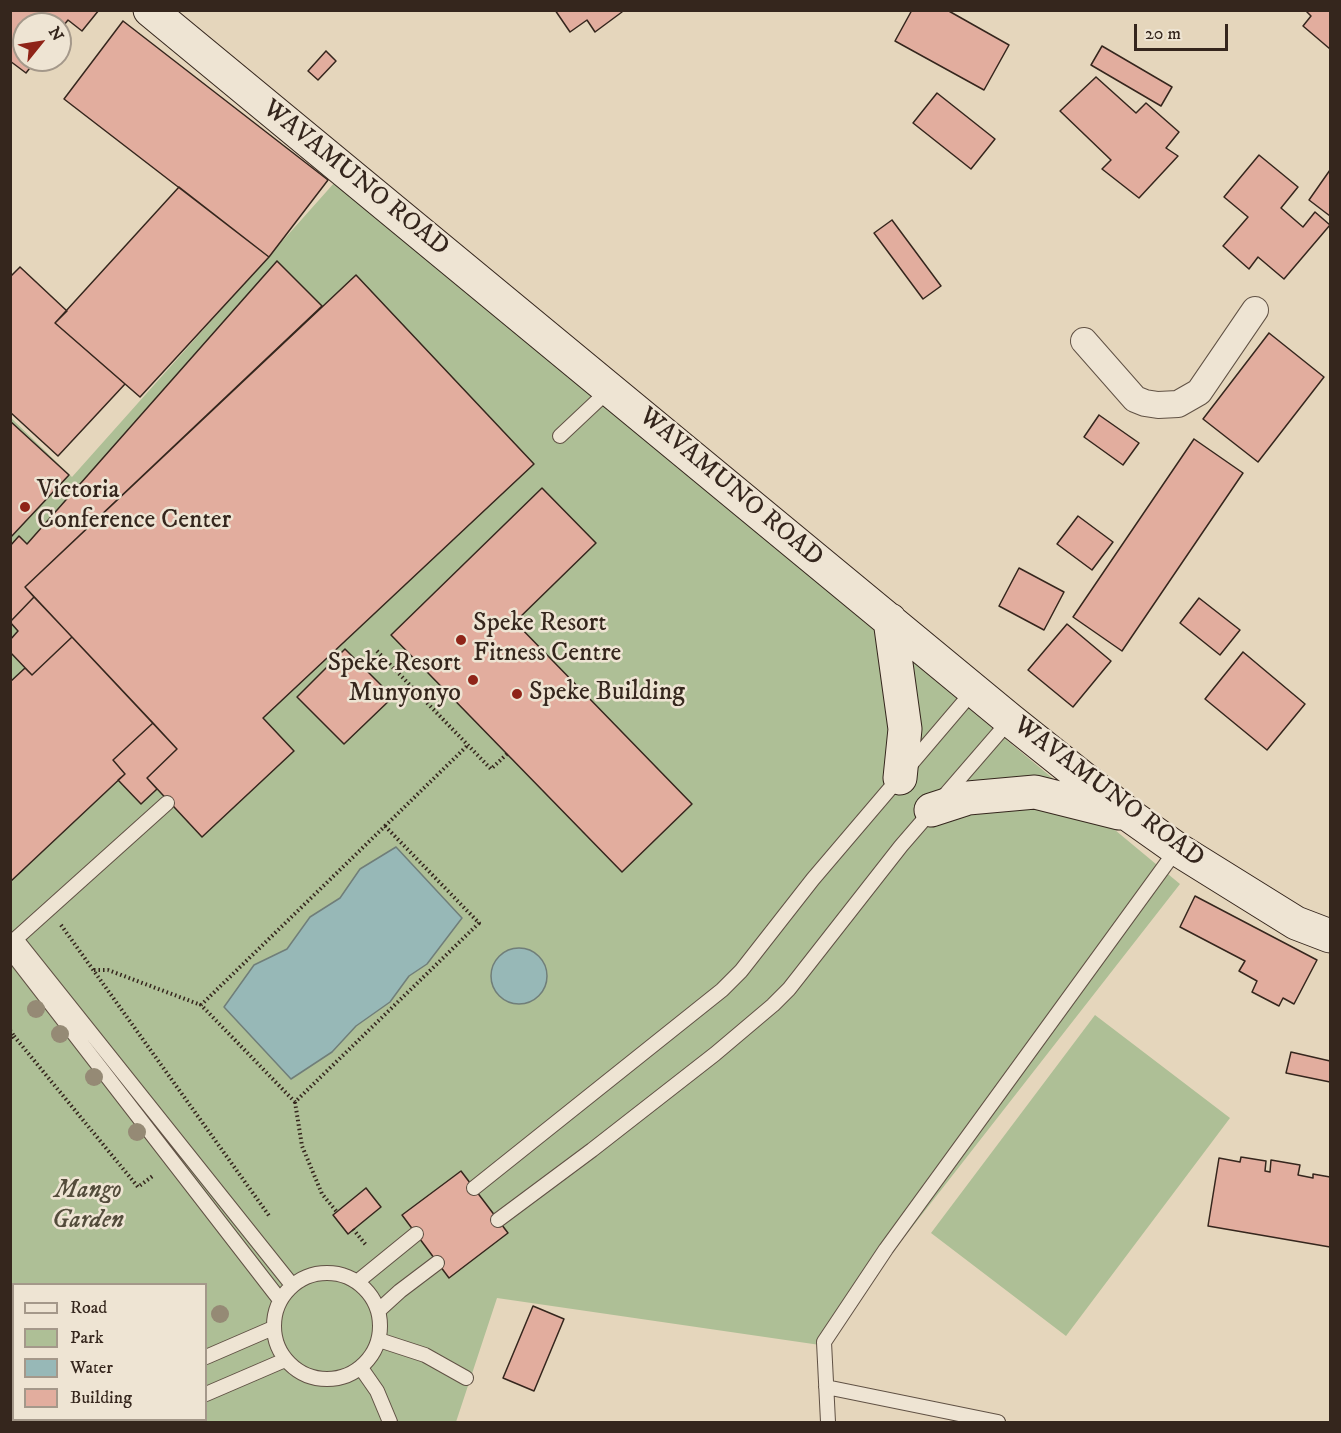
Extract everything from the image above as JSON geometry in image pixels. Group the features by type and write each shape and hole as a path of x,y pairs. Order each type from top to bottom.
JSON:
{"main road":[{"name":"WAVAMUNO ROAD","path":"150,10 1010,720 1130,816 1177,849 1296,923 1330,936"},
{"path":"890,620 904,729 900,778"},
{"path":"931,810 968,798 1035,792 1130,816"}],"street":[{"path":"1084,341 1135,399 1158,405 1178,404 1198,392 1255,310"}],"lane":[{"path":"560,436 610,389"},
{"path":"474,1188 722,990 741,971 813,879 975,689"},
{"path":"498,1220 609,1136 773,1005 789,989 931,810 1010,720"},
{"path":"12,945 48,908 167,803"},
{"path":"828,1422 824,1342 886,1249 1177,849"},
{"path":"12,945 172,1162 280,1300"},
{"path":"12,945 292,1285"},
{"path":"357,1282 416,1234"},
{"path":"378,1311 437,1263"},
{"path":"335,1273 357,1282 369,1294 378,1311 379,1340 372,1355 361,1368 342,1378 311,1378 293,1368 285,1360 275,1342 273,1328 275,1311 280,1300 292,1285 311,1275 335,1273"},
{"path":"207,1357 273,1328"},
{"path":"379,1340 425,1355 466,1378"},
{"path":"207,1394 285,1360"},
{"path":"361,1368 377,1391 390,1422"},
{"path":"826,1386 998,1422"}],"path":[{"path":"377,651 491,769 507,754"},
{"path":"201,1005 468,746"},
{"path":"295,1102 479,923 386,826"},
{"path":"48,908 276,1226"},
{"path":"94,970 108,970 201,1005 295,1102 302,1146 322,1194 337,1212"},
{"path":"10,1030 12,1037 138,1187 172,1162"}],"green space":[{"name":"Speke Resort Munyonyo","path":"335,182 1180,884 820,1345 497,1298 456,1422 11,1422 10,417 72,477"},
{"path":"1095,1015 1230,1118 1066,1336 931,1233"}],"water":[{"path":"396,847 462,918 427,964 409,976 390,1002 356,1026 332,1052 291,1079 224,1007 254,965 287,949 310,917 340,898 360,869"},
{"path":"514,948 524,948 539,956 545,965 547,976 545,987 539,996 524,1004 514,1004 503,999 496,992 491,981 491,971 496,960 503,953"}],"building":[{"path":"10,10 99,10 82,31 72,23 72,12 12,12 12,62 10,61"},
{"path":"555,10 621,10 622,12 595,32 587,20 570,32"},
{"path":"912,10 947,10 1009,45 984,90 895,41"},
{"path":"1305,10 1330,10 1330,49 1303,26 1311,16"},
{"path":"123,21 328,180 269,257 64,99"},
{"path":"1102,46 1172,87 1161,106 1091,65"},
{"path":"326,51 336,61 318,80 308,71"},
{"path":"1096,77 1136,113 1146,103 1179,132 1166,148 1178,156 1139,198 1102,169 1111,160 1060,111"},
{"path":"937,93 995,139 971,169 913,123"},
{"path":"1259,155 1298,187 1281,208 1303,227 1315,212 1330,225 1284,279 1258,257 1249,269 1223,246 1248,217 1224,197"},
{"path":"1330,170 1330,216 1309,200"},
{"path":"179,187 269,257 140,397 55,323"},
{"path":"892,220 941,286 923,299 874,233"},
{"path":"277,261 322,306 25,587 34,597 10,622 10,546 19,536 27,544"},
{"path":"20,267 67,311 55,323 125,384 58,456 10,412 10,277"},
{"path":"356,275 534,464 263,718 294,751 202,837 147,778 177,749 25,587"},
{"path":"1269,333 1324,377 1258,462 1203,419"},
{"path":"1099,415 1139,443 1123,465 1084,437"},
{"name":"Victoria Conference Center","path":"10,421 69,475 10,538"},
{"path":"1194,439 1243,473 1122,651 1073,617"},
{"name":"Speke Building","path":"542,488 596,543 515,622 692,804 622,872 391,635"},
{"path":"1078,516 1113,542 1092,570 1057,544"},
{"path":"1019,568 1064,592 1044,630 999,606"},
{"path":"34,597 72,637 32,675 10,652 10,640 18,631 10,622"},
{"path":"1199,598 1240,630 1220,655 1180,623"},
{"path":"1067,624 1111,661 1073,707 1028,670"},
{"path":"72,637 153,723 113,760 125,774 10,882 10,682 25,668 32,675"},
{"path":"345,649 393,697 344,744 297,697"},
{"path":"1243,652 1305,704 1267,750 1205,699"},
{"path":"153,723 177,749 147,778 157,789 141,804 118,780 125,774 113,760"},
{"path":"1195,896 1317,960 1294,1004 1283,998 1279,1006 1252,992 1257,981 1239,971 1245,961 1180,927"},
{"path":"1291,1052 1330,1061 1330,1082 1286,1073"},
{"path":"1241,1157 1266,1161 1265,1171 1270,1172 1271,1160 1300,1165 1298,1175 1313,1178 1313,1174 1330,1177 1330,1247 1208,1226 1219,1158 1240,1162"},
{"path":"461,1171 508,1233 449,1278 402,1215"},
{"path":"366,1188 381,1207 348,1234 333,1215"},
{"path":"533,1306 564,1319 534,1391 503,1378"}],"place":[{"name":"Victoria Conference Center","path":"25,507"},
{"name":"Speke Resort Fitness Centre","path":"461,640"},
{"name":"Speke Resort Munyonyo","path":"473,680"},
{"name":"Speke Building","path":"517,694"}],"park label":[{"name":"Mango Garden","path":"88,1207"}]}
